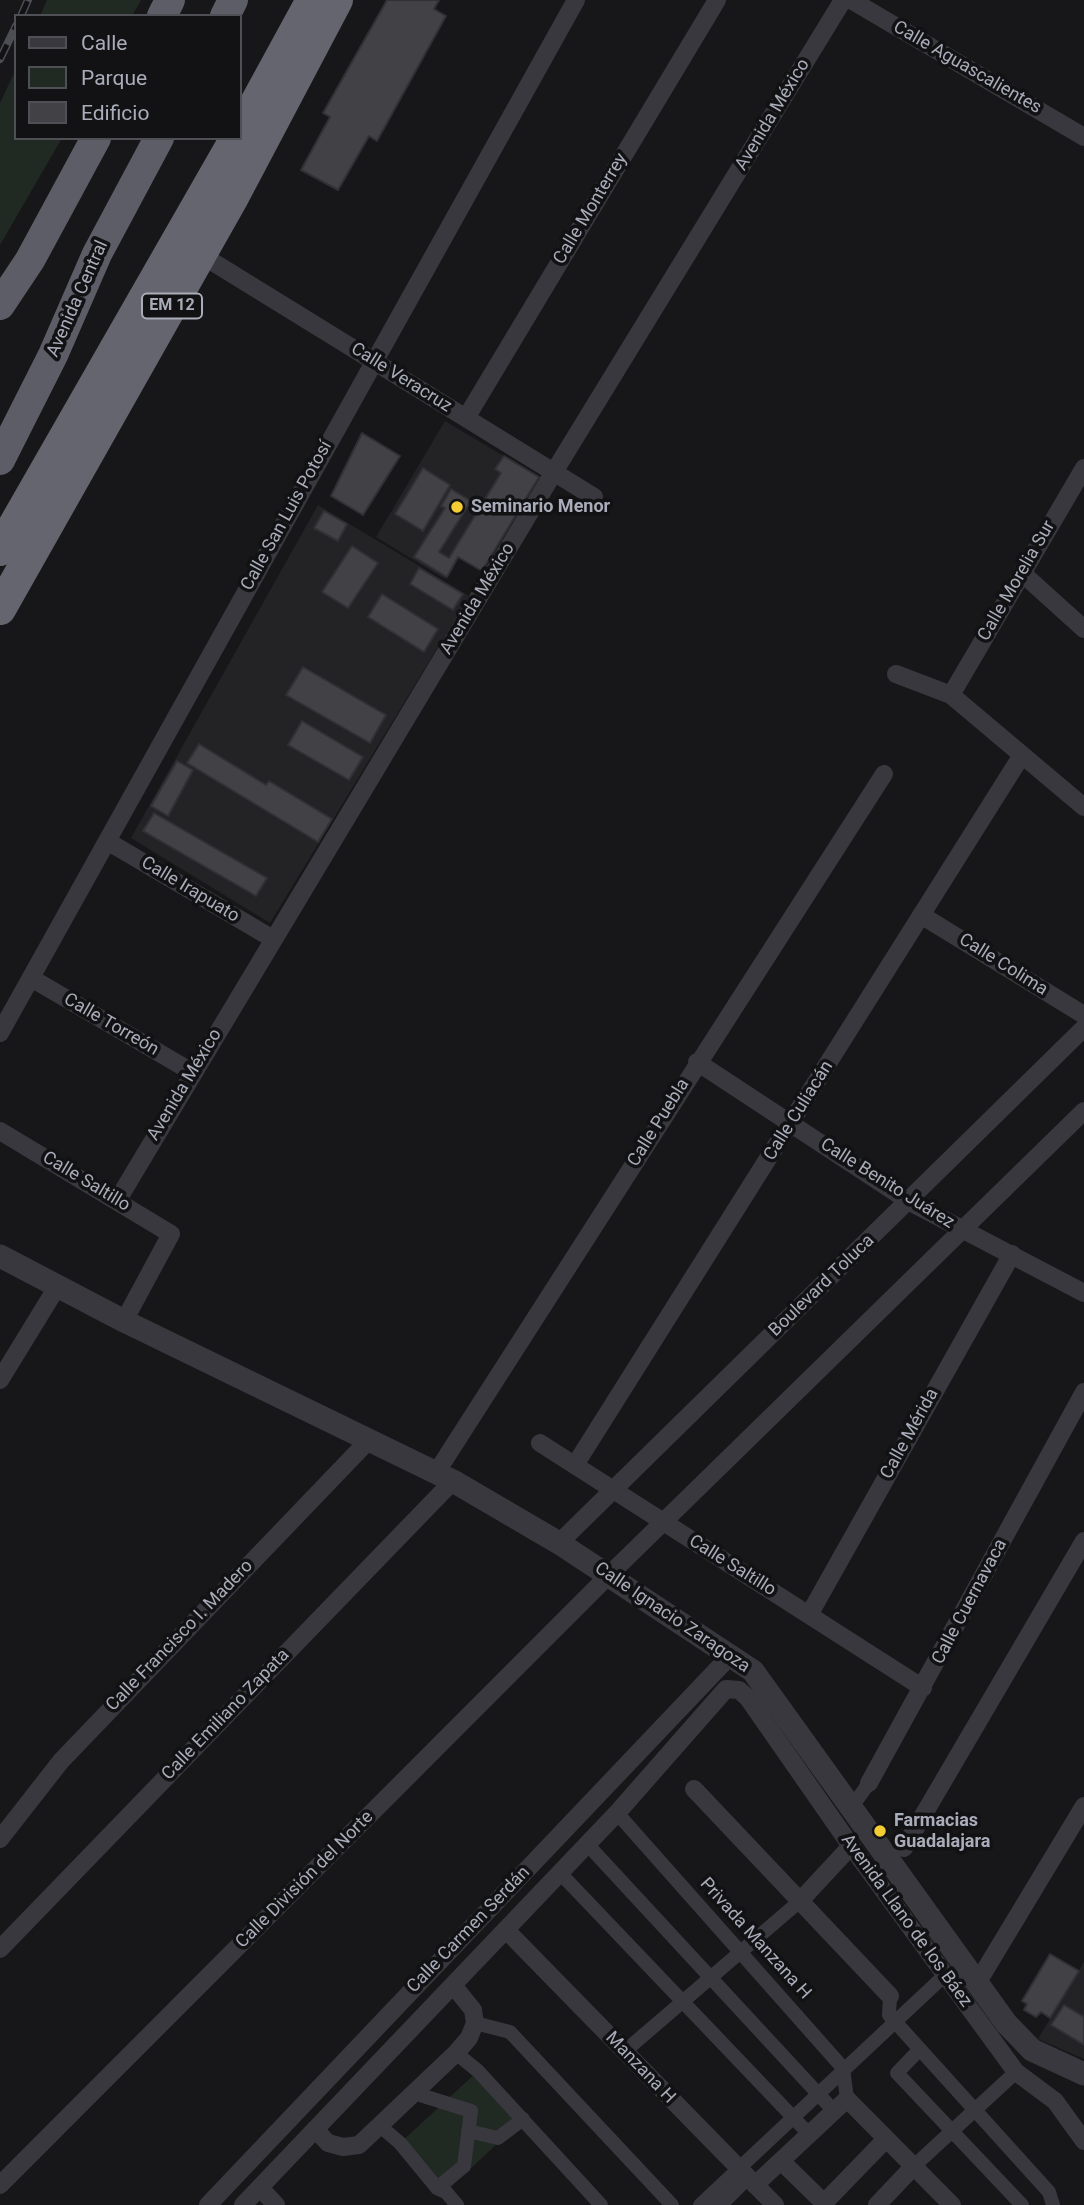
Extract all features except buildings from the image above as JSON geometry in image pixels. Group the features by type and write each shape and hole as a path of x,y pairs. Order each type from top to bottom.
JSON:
{"highway":[{"path":"242,128 312,0"},
{"name":"EM 12","path":"0,609 233,197 337,0"},
{"path":"0,305 30,260 95,140"},
{"name":"Avenida Central","path":"0,460 54,355 97,254 158,140"},
{"name":"EM 12","path":"0,550 235,140"}],"street":[{"name":"Calle San Luis Potosí","path":"0,1033 576,0"},
{"name":"Calle Monterrey","path":"466,418 717,0"},
{"name":"Avenida México","path":"117,1201 554,472 843,0"},
{"name":"Calle Aguascalientes","path":"851,0 1084,137"},
{"name":"Calle Veracruz","path":"208,259 594,497"},
{"name":"Calle Morelia Sur","path":"951,695 1084,468"},
{"path":"1022,573 1084,629"},
{"path":"896,674 951,695 1084,807"},
{"name":"Calle Culiacán","path":"575,1465 1022,755"},
{"name":"Calle Puebla","path":"444,1477 697,1062 884,774"},
{"name":"Calle Irapuato","path":"107,841 273,939"},
{"name":"Calle Colima","path":"921,915 1084,1015"},
{"name":"Calle Torreón","path":"31,978 192,1072"},
{"name":"Boulevard Toluca","path":"559,1543 910,1202 1084,1028"},
{"name":"Calle Benito Juárez","path":"697,1062 910,1202 1084,1293"},
{"path":"609,1575 1084,1111"},
{"name":"Calle Saltillo","path":"0,1131 171,1234 124,1321"},
{"name":"Calle Mérida","path":"809,1615 1012,1254"},
{"name":"Calle Ignacio Zaragoza","path":"0,1256 124,1321 444,1477 559,1543 753,1671 850,1808 898,1857 976,1985 1006,2023 1032,2050 1084,2074"},
{"path":"0,1380 57,1287"},
{"name":"Calle Cuernavaca","path":"850,1808 869,1783 923,1688 1084,1392"},
{"name":"Calle Francisco I. Madero","path":"0,1839 61,1761 369,1440"},
{"name":"Calle Saltillo","path":"540,1443 923,1688"},
{"name":"Calle Emiliano Zapata","path":"0,1949 444,1477"},
{"path":"898,1857 1084,1541"},
{"name":"Calle División del Norte","path":"0,2185 609,1575"},
{"name":"Calle Carmen Serdán","path":"208,2205 730,1656"},
{"name":"Calle Carmen Serdán","path":"243,2205 617,1812 726,1689 739,1690"},
{"name":"Avenida Llano de los Báez","path":"739,1690 748,1698 851,1846 1016,2072 1055,2101 1084,2141"},
{"path":"694,1789 890,1996 889,2015 1049,2192 1053,2205"},
{"path":"976,1985 1084,1807"},
{"name":"Privada Manzana H","path":"617,1812 843,2068"},
{"path":"587,1844 817,2093 840,2105 886,2139 952,2205"},
{"path":"625,2051 800,1901 851,1846"},
{"path":"560,1872 809,2134"},
{"name":"Manzana H","path":"506,1930 775,2205"},
{"path":"718,2205 747,2176 792,2116 945,1975"},
{"path":"315,2129 328,2143 343,2147 359,2145 456,2053 469,2038 475,2023 473,2010 453,1985"},
{"path":"475,2023 510,2032 672,2205"},
{"path":"920,2049 897,2073 1022,2205"},
{"path":"456,2053 523,2119 601,2205"},
{"path":"700,2205 747,2176 781,2161 840,2105 843,2068"},
{"path":"884,2202 913,2166 1016,2072"},
{"path":"414,2093 471,2111 464,2166 437,2188"},
{"path":"468,2131 498,2138 523,2119"},
{"path":"380,2126 400,2143 437,2188 446,2192 457,2205"},
{"path":"781,2161 824,2203 886,2139"},
{"path":"260,2188 276,2205"}],"shaded area":[{"name":"Seminario Menor","path":"445,421 539,477 482,571 459,557 445,579 376,537"},
{"path":"318,505 469,596 270,923 131,838"},
{"path":"1084,1962 1084,2059 1038,2039"}],"green space":[{"path":"47,0 141,0 133,14 41,14"},
{"path":"14,73 14,140 61,140 0,245 0,103"},
{"path":"478,2071 523,2119 446,2192 400,2143"}],"railway":[{"path":"22,14 28,0"},
{"path":"0,59 14,30"}],"place":[{"name":"Seminario Menor","path":"457,507"},
{"name":"Farmacias Guadalajara","path":"880,1831"}]}
